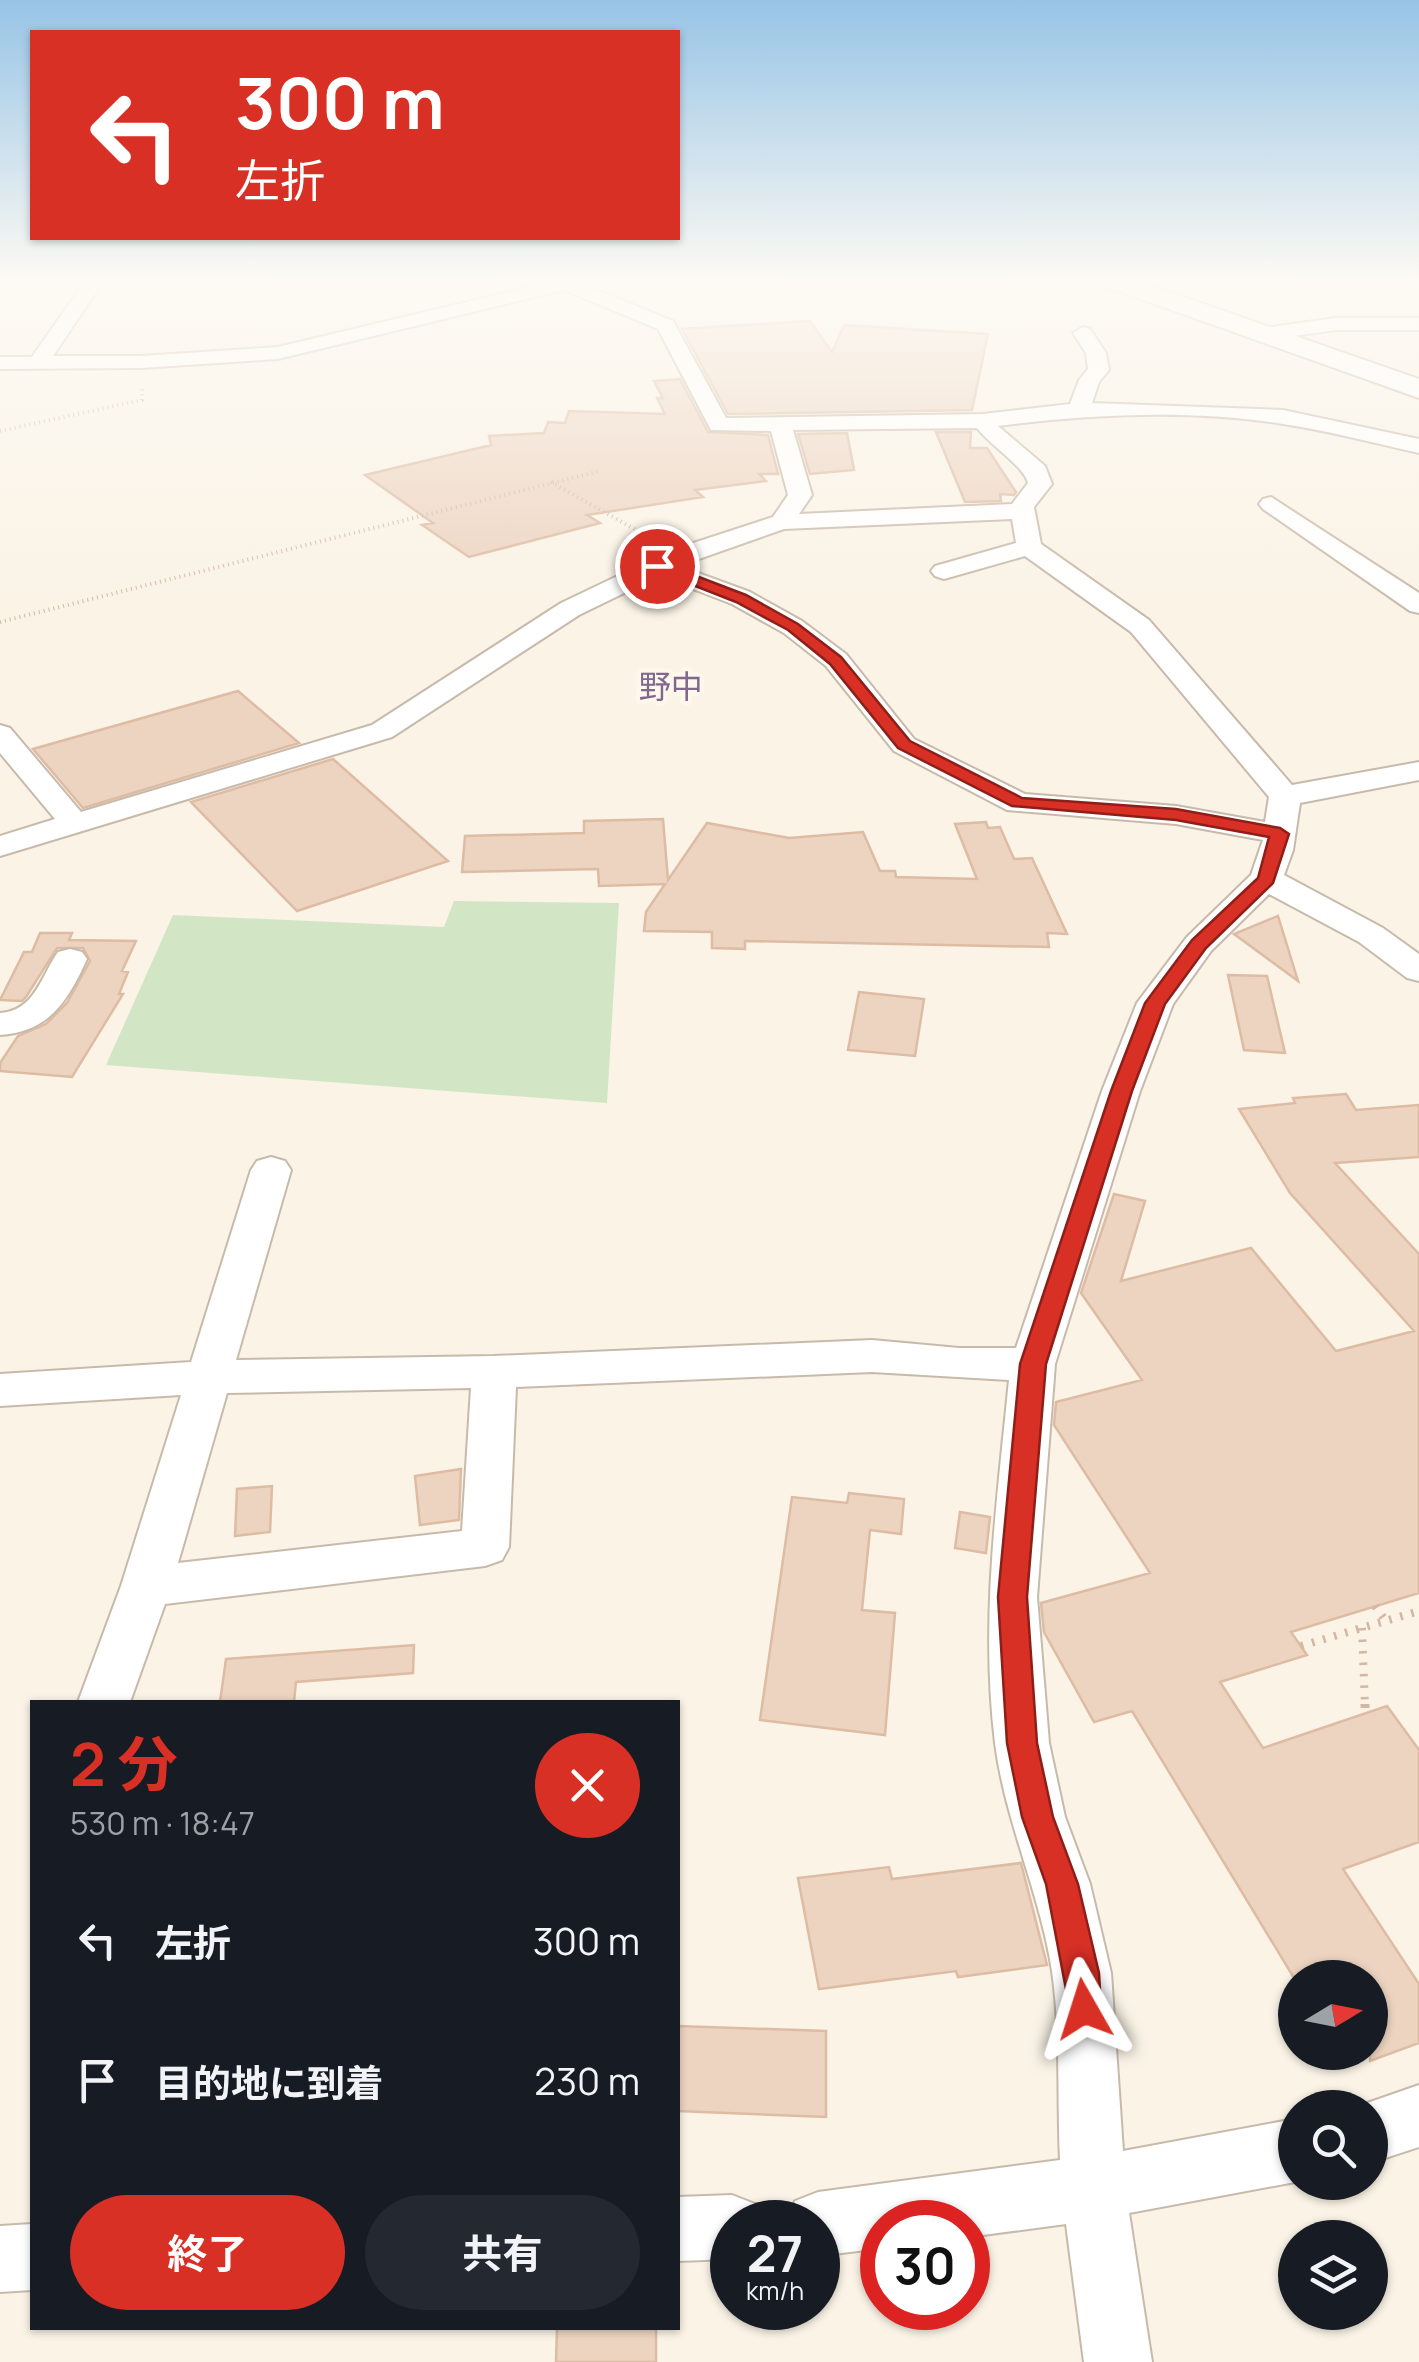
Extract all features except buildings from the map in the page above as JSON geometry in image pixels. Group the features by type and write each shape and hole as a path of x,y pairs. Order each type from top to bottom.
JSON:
{"street":[{"path":"700,389 719,424 984,421 1079,409 1283,416 1419,446"},
{"path":"1079,409 1086,389"},
{"path":"984,421 998,441 1037,471 1040,484 1022,511 1029,547 1140,626 1282,815"},
{"path":"781,426 800,495 782,522"},
{"path":"1271,504 1419,605"},
{"path":"0,846 382,731 570,609 669,560 782,522 1022,511"},
{"path":"944,572 1029,547"},
{"path":"669,560 793,627 836,660 904,745 1018,803 1176,815 1282,815 1419,771"},
{"path":"0,734 75,824"},
{"path":"1118,2362 1092,2188 1082,1973 1062,1884 1038,1817 1022,1743 1012,1597 1033,1364 1122,1091 1155,1003 1199,944 1266,880 1282,815"},
{"path":"1266,880 1370,935 1419,971"},
{"path":"0,1024 38,1013 50,1002 70,959"},
{"path":"105,1700 146,1586 270,1170"},
{"path":"0,1390 207,1377 494,1372 872,1356 959,1364 1033,1364"},
{"path":"146,1586 485,1547 494,1372"},
{"path":"1388,2126 1419,2116"},
{"path":"840,2221 1092,2188 1278,2154"},
{"path":"680,2229 710,2228"},
{"path":"0,2259 30,2257"}],"path":[{"path":"0,431 142,400 142,389"},
{"path":"0,622 600,470"},
{"path":"551,482 669,560"},
{"path":"1375,1606 1386,1621"},
{"path":"1301,1646 1419,1612"},
{"path":"1362,1628 1365,1714"}],"green space":[{"path":"454,901 619,903 607,1103 106,1065 173,915 444,927"}],"district":[{"name":"野中","path":"671,687"}],"route":[{"path":"657,566 741,598 793,627 836,660 904,745 1018,803 1176,815 1280,834 1266,880 1199,944 1155,1003 1122,1091 1033,1364 1012,1597 1022,1743 1038,1817 1062,1884 1082,1973 1084,2009"}]}
